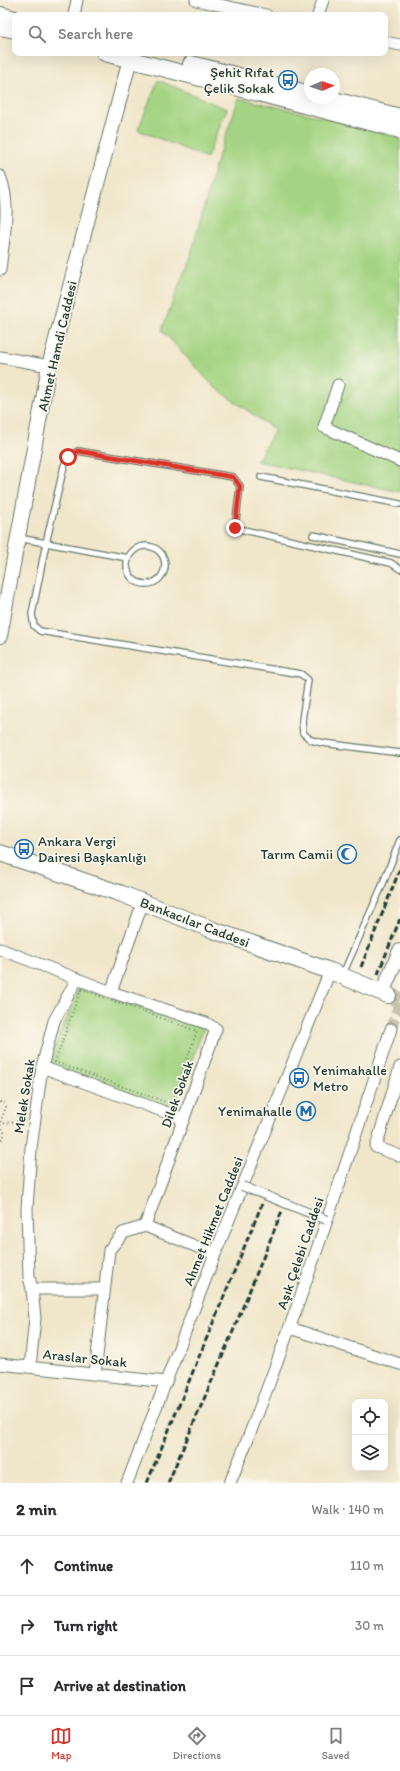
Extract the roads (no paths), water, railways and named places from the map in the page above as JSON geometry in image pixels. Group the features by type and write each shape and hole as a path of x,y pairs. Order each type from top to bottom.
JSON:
{"main road":[{"path":"0,15 12,18"},
{"path":"0,27 12,29"},
{"path":"131,56 400,130"},
{"path":"161,56 304,92"},
{"path":"340,102 400,117"},
{"name":"Bankacılar Caddesi","path":"0,853 143,902 213,930 336,973 385,994"}],"street":[{"path":"75,12 77,0"},
{"path":"196,0 252,12"},
{"path":"319,12 322,0"},
{"path":"388,43 400,46"},
{"name":"Ahmet Hamdi Caddesi","path":"0,636 49,366 131,56"},
{"path":"0,176 5,196 6,210 0,270"},
{"path":"0,357 49,366"},
{"path":"338,385 324,427 400,461"},
{"path":"111,992 143,902"},
{"name":"Dilek Sokak","path":"0,950 111,992 206,1023 216,1029 145,1226"},
{"path":"385,994 400,952"},
{"name":"Ahmet Hikmet Caddesi","path":"127,1483 242,1186 336,973"},
{"name":"Melek Sokak","path":"30,1367 34,1318 32,1289 29,1277 27,1209 31,1148 42,1067 54,1021 77,979"},
{"name":"Aşık Çelebi Caddesi","path":"230,1483 262,1406 290,1328 391,1029"},
{"path":"42,1067 184,1119"},
{"path":"400,1067 376,1147 400,1156"},
{"path":"242,1186 327,1220"},
{"path":"95,1374 108,1250 124,1233 145,1226 215,1254"},
{"path":"32,1289 104,1289"},
{"path":"290,1328 400,1364"},
{"name":"Araslar Sokak","path":"0,1364 166,1382"}],"lane":[{"path":"400,569 392,563 235,528 240,486 233,477 78,451 68,457 64,466 46,543 32,614 34,626 40,631 301,674 308,680 302,720 303,733 311,740 323,743 400,753"},
{"path":"262,477 400,504"},
{"path":"313,535 400,554"},
{"path":"17,538 128,558"},
{"path":"145,546 156,548 164,557 164,574 151,584 141,583 129,573 128,558 134,550 139,547 145,546"},
{"path":"336,973 382,886 400,840"}],"tunnel":[{"path":"388,995 400,1000"},
{"path":"391,1029 400,1001"}],"railway":[{"path":"361,967 400,869"},
{"path":"378,974 400,919"},
{"path":"147,1483 262,1204"},
{"path":"168,1483 234,1329 282,1211"}],"place":[{"name":"Şehit Rıfat Çelik Sokak","path":"288,80"},
{"name":"Ankara Vergi Dairesi Başkanlığı","path":"24,849"},
{"name":"Tarım Camii","path":"347,854"},
{"name":"Yenimahalle Metro","path":"299,1078"},
{"name":"Yenimahalle","path":"306,1111"}]}
